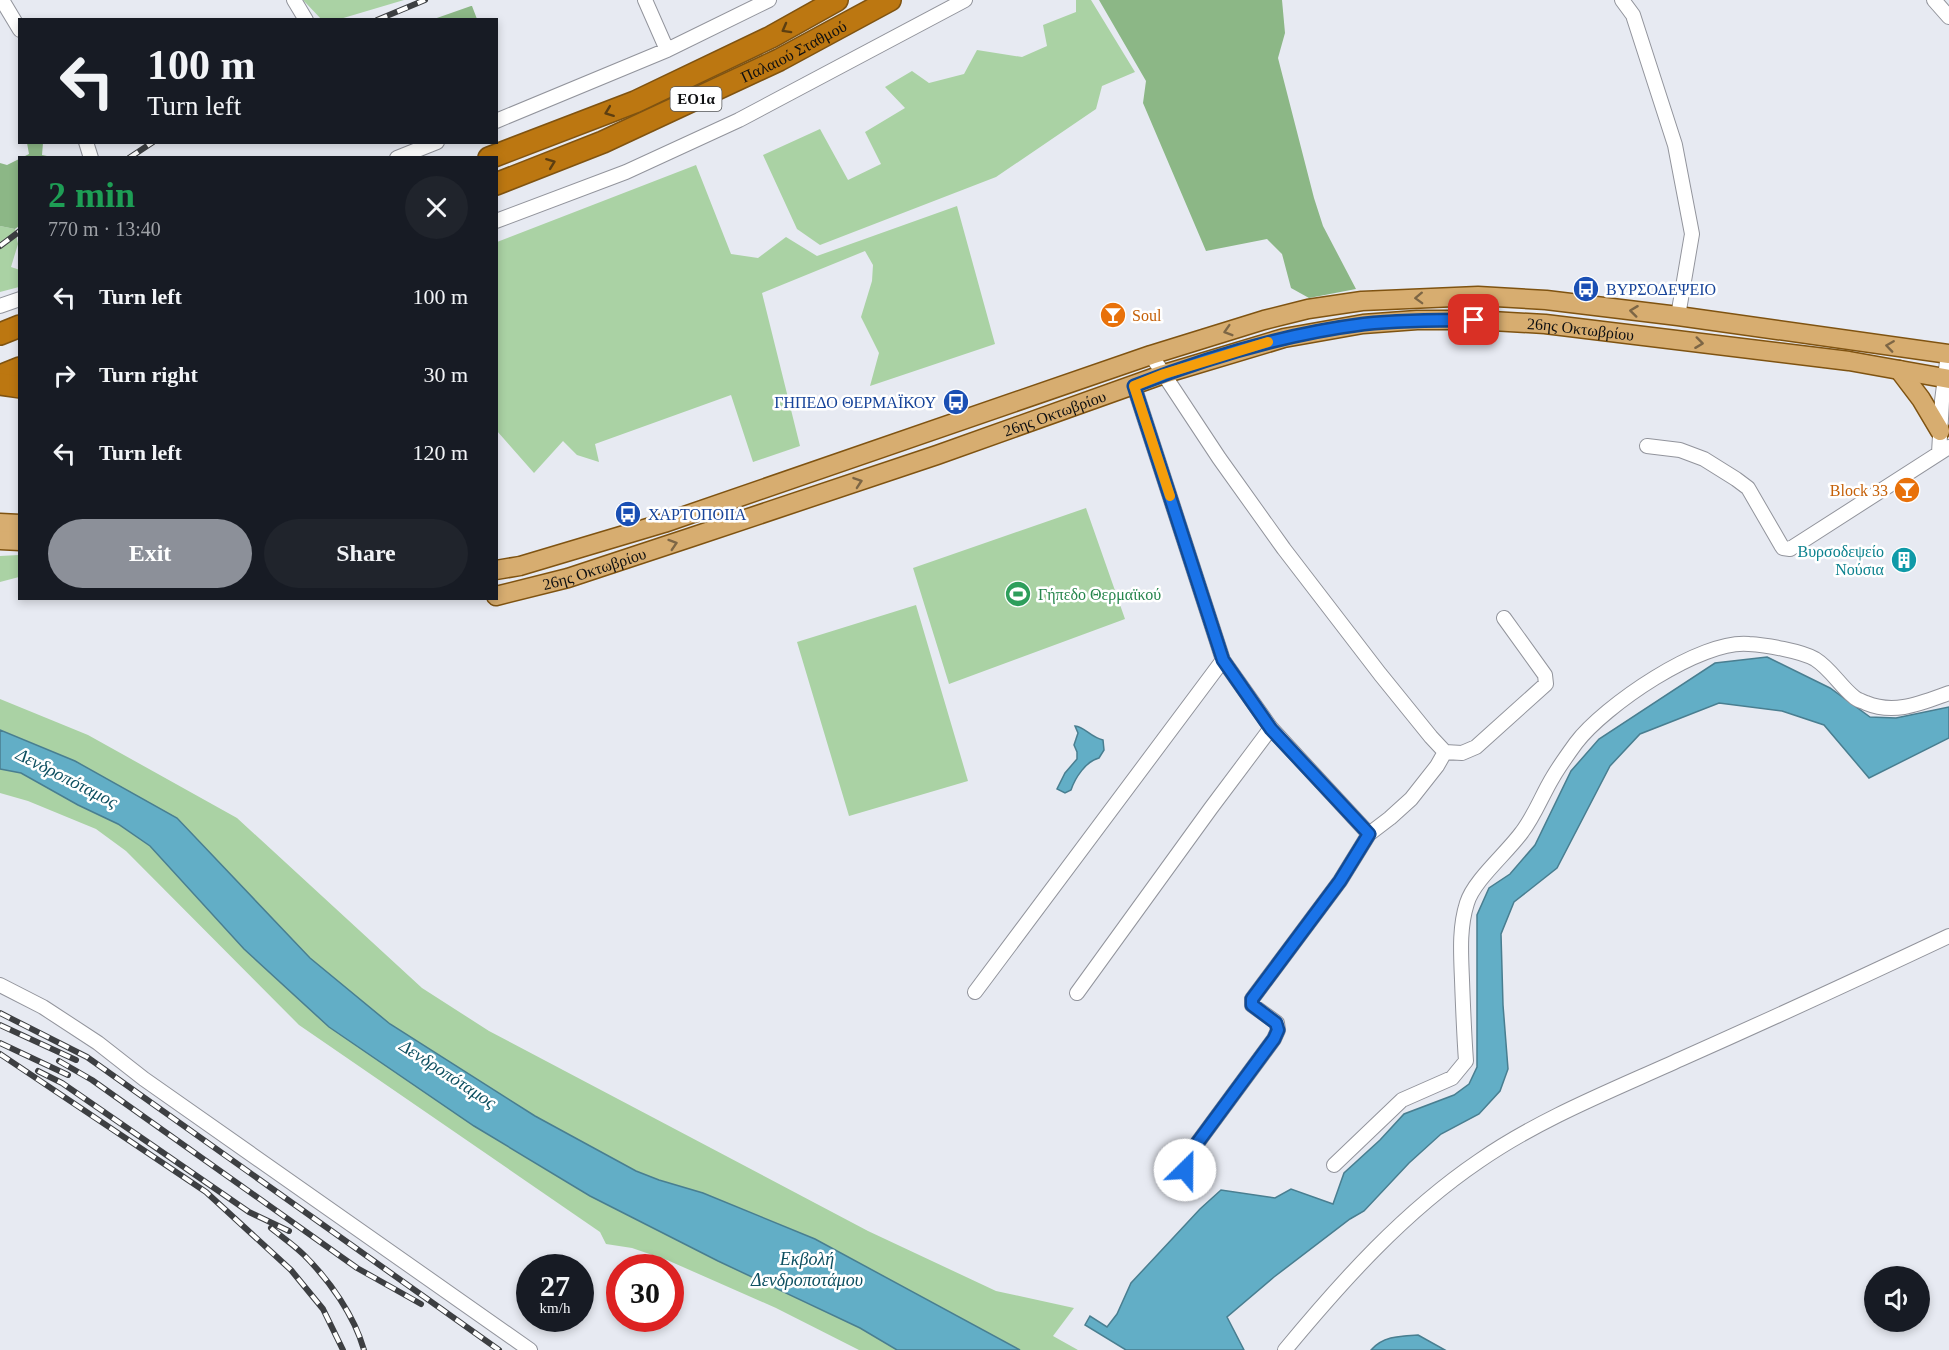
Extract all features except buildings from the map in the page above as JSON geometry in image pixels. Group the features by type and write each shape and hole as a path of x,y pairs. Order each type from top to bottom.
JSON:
{"highway":[{"name":"Παλαιού Σταθμού","path":"494,156 634,102 771,37 837,0"},
{"name":"Παλαιού Σταθμού","path":"498,183 603,142 779,60 890,0"},
{"path":"0,334 18,327"},
{"path":"0,376 18,369"},
{"path":"0,384 18,387"}],"main road":[{"name":"26ης Οκτωβρίου","path":"498,570 520,566 664,523 1151,355 1264,320 1308,309 1399,298 1478,296 1546,300 1948,354"},
{"name":"26ης Οκτωβρίου","path":"498,596 568,578 681,541 937,455 1164,374 1255,346 1363,324 1417,320 1474,320 1545,324 1849,361 1947,378"},
{"path":"1899,370 1921,399 1943,444"},
{"path":"0,523 18,524"},
{"path":"0,540 18,541"}],"street":[{"path":"2,0 18,27"},
{"path":"294,0 305,18"},
{"path":"645,0 667,50"},
{"path":"498,119 667,50 769,0"},
{"path":"498,220 626,172 739,120 965,0"},
{"path":"1622,0 1633,15 1675,145 1692,234 1678,316"},
{"path":"1934,0 1949,17"},
{"path":"402,156 432,144"},
{"path":"0,306 18,300"},
{"path":"1647,446 1680,450 1720,467 1736,478 1748,488 1781,545 1790,549 1943,444 1948,354"},
{"path":"1151,355 1219,458 1284,549 1445,752 1462,753 1476,747 1546,684 1545,675 1504,618"},
{"path":"1134,386 1223,660 1271,729 1369,834"},
{"path":"1334,1165 1402,1100 1452,1078 1466,1061 1461,944 1462,920 1468,900 1475,888 1524,830 1554,776 1577,742 1601,717 1634,692 1682,663 1728,644 1747,643 1780,648 1815,659 1838,679 1854,698 1890,710 1949,693"},
{"path":"975,992 1223,660"},
{"path":"1077,993 1271,729"},
{"path":"1183,1184 1187,1157 1278,1030 1276,1023 1252,1005 1252,999 1340,881 1369,834 1411,799 1425,783 1445,752"},
{"path":"1289,1345 1325,1302 1400,1224 1480,1160 1588,1101 1949,936"},
{"path":"0,985 43,1007 98,1043 144,1079 530,1350"}],"green space":[{"path":"303,0 404,0 343,18 320,18"},
{"path":"1076,0 1091,0 1135,72 1102,86 1096,109 996,177 820,245 797,229 763,155 820,129 848,180 881,164 865,132 905,108 885,87 912,71 929,83 964,74 977,50 1022,57 1047,46 1043,25 1076,12"},
{"path":"1099,0 1282,0 1285,33 1278,58 1323,226 1356,289 1309,298 1291,288 1282,254 1267,239 1206,251 1143,103 1146,81"},
{"path":"471,6 477,18 437,18"},
{"path":"27,144 43,144 42,155 47,156 25,156 29,154"},
{"path":"18,160 18,227 15,229 0,226 0,163 7,165"},
{"path":"696,165 731,254 758,258 786,237 817,256 957,206 995,344 870,386 879,353 861,317 872,281 873,265 865,251 762,293 800,446 753,462 731,395 595,444 599,462 577,455 563,441 534,473 498,432 498,242"},
{"path":"0,226 15,229 18,244 11,267 18,269 18,287 0,292"},
{"name":"Γήπεδο Θερμαϊκού","path":"1086,508 1125,619 949,684 913,568"},
{"path":"18,555 18,577 0,582 0,556"},
{"path":"916,605 968,781 849,816 797,642"},
{"path":"0,699 88,735 237,818 422,988 489,1031 868,1231 996,1291 1074,1308 1053,1336 1078,1350 859,1350 776,1308 684,1267 684,1254 650,1254 632,1248 606,1244 600,1232 299,1025 126,851 96,829 28,801 0,793"}],"water":[{"path":"1767,657 1830,688 1870,717 1896,718 1949,707 1949,738 1869,778 1824,725 1782,711 1719,703 1640,734 1610,766 1557,868 1514,902 1501,934 1508,1069 1500,1091 1479,1114 1441,1134 1409,1163 1364,1211 1350,1219 1274,1277 1227,1317 1244,1350 1126,1350 1085,1325 1090,1316 1107,1327 1117,1314 1131,1283 1200,1209 1221,1190 1275,1198 1291,1189 1333,1204 1344,1173 1404,1114 1454,1095 1469,1084 1477,1067 1477,915 1489,888 1510,874 1535,845 1571,771 1599,739 1715,663"},
{"path":"1075,726 1103,740 1104,750 1099,758 1085,766 1071,790 1065,793 1057,789 1065,773 1077,759 1074,745 1078,733"},
{"name":"Εκβολή Δενδροποτάμου","path":"0,730 75,761 177,818 310,958 390,1024 535,1116 636,1171 703,1193 815,1239 1020,1350 897,1350 860,1328 718,1261 590,1196 474,1126 329,1027 244,949 150,846 118,824 21,773 0,769"},
{"path":"1418,1335 1445,1350 1371,1350 1386,1339"}],"railway":[{"path":"382,18 425,0"},
{"path":"132,156 150,144"},
{"path":"0,246 18,232"},
{"path":"0,1013 87,1057 499,1350"},
{"path":"0,1025 76,1060"},
{"path":"0,1043 68,1075"},
{"path":"0,1054 206,1192 291,1270 323,1309 343,1350"},
{"path":"59,1061 92,1080 357,1268 421,1304"},
{"path":"38,1071 62,1083 249,1212 289,1231"},
{"path":"271,1228 304,1255 332,1287 354,1324 364,1350"}],"slow traffic":[{"path":"1170,496 1134,386 1164,374 1268,342"}],"place":[{"name":"ΒΥΡΣΟΔΕΨΕΙΟ","path":"1586,289"},
{"name":"Soul","path":"1113,315"},
{"name":"ΓΗΠΕΔΟ ΘΕΡΜΑΪΚΟΥ","path":"956,402"},
{"name":"Block 33","path":"1907,490"},
{"name":"ΧΑΡΤΟΠΟΙΙΑ","path":"628,514"},
{"name":"Βυρσοδεψείο Νούσια","path":"1904,560"},
{"name":"Γήπεδο Θερμαϊκού","path":"1018,594"}],"route":[{"path":"1185,1170 1187,1157 1274,1039 1278,1030 1276,1023 1252,1005 1252,999 1340,881 1369,834 1271,729 1223,660 1134,386 1164,374 1284,338 1394,321 1474,320"}],"water label":[{"name":"Δενδροπόταμος","path":"67,778"},
{"name":"Δενδροπόταμος","path":"448,1074"}]}
